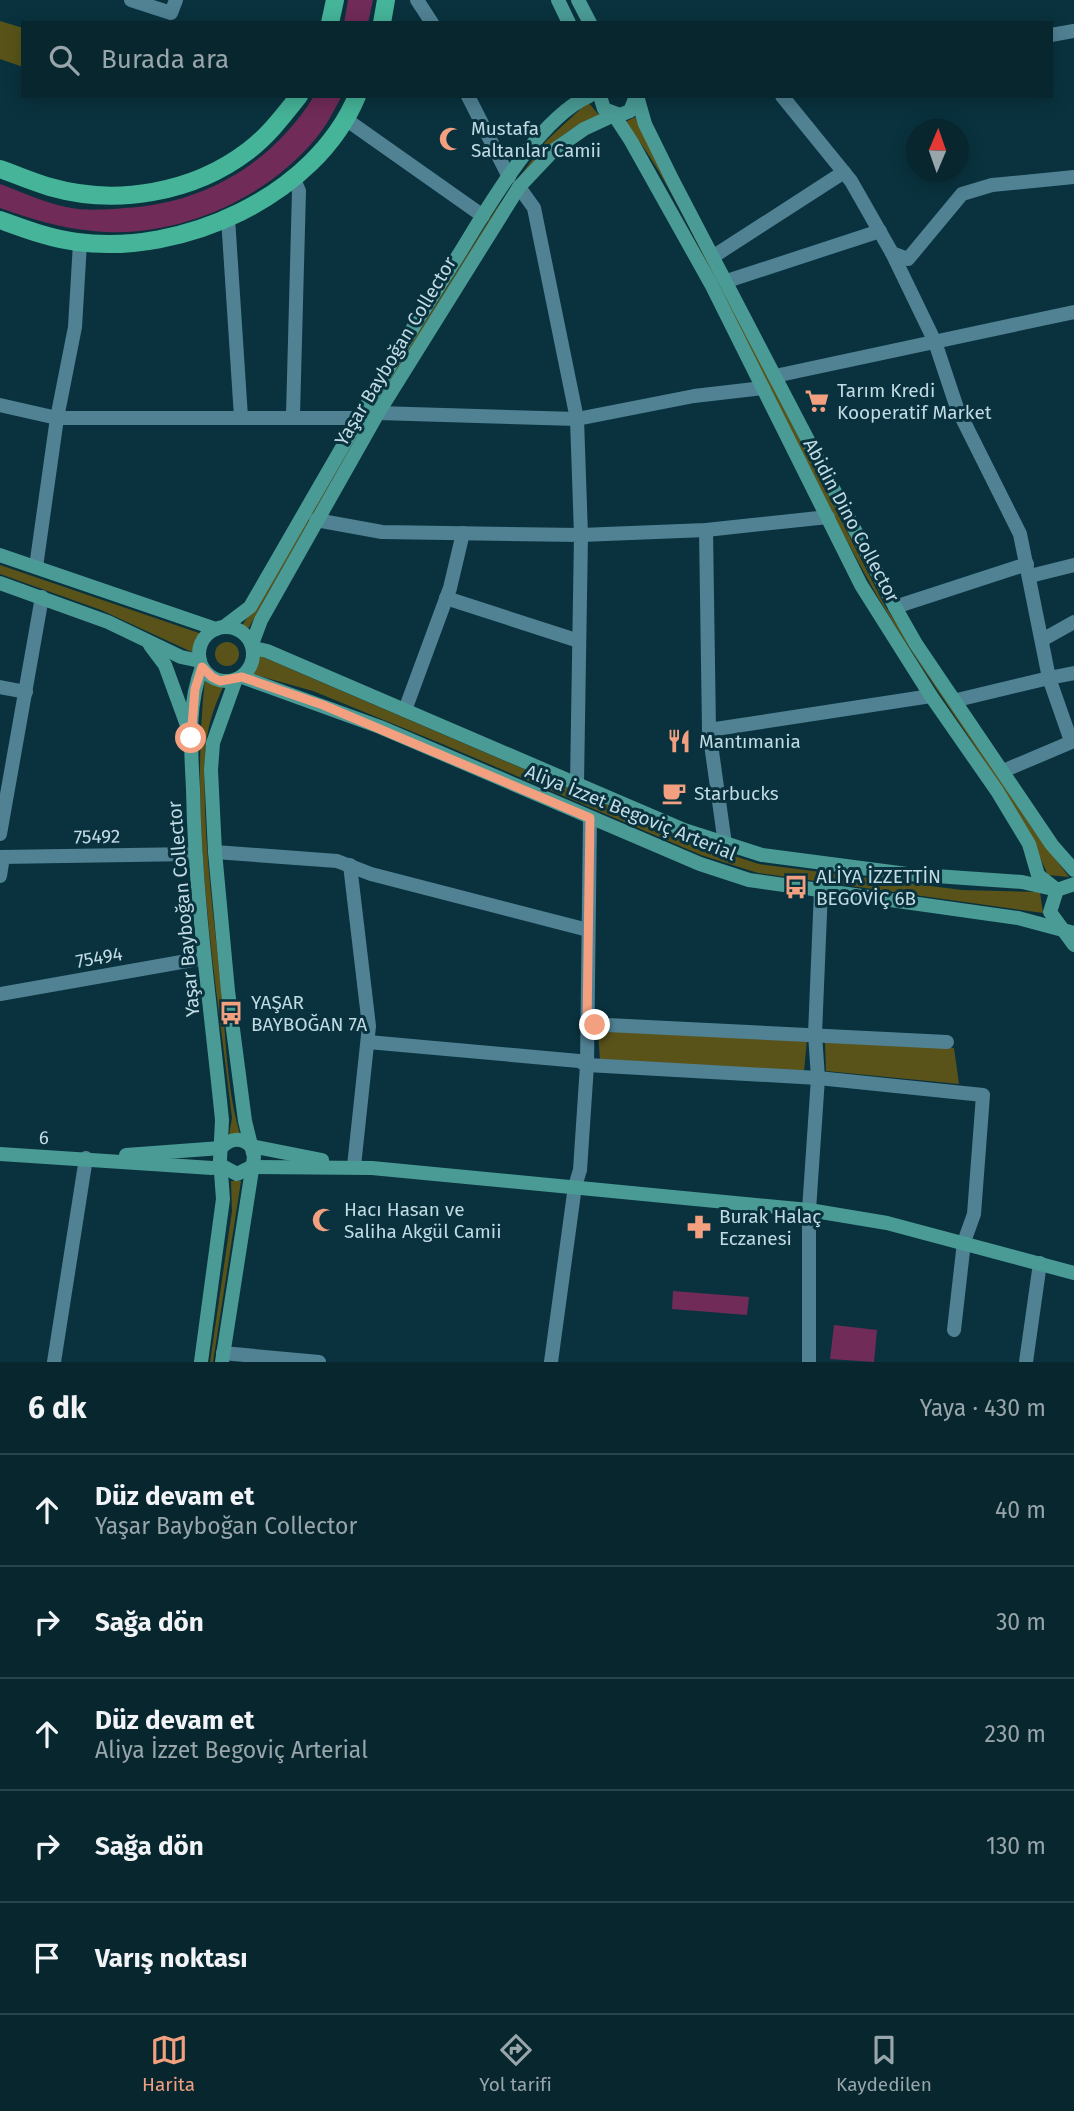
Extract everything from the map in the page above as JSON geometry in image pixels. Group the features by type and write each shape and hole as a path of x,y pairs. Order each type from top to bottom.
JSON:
{"main road":[{"path":"330,21 335,0"},
{"path":"382,21 386,0"},
{"path":"558,0 568,21"},
{"path":"578,0 589,21"},
{"path":"0,169 51,187 89,194 120,196 161,190 192,182 248,151 274,128 297,98"},
{"path":"0,220 80,243 131,244 182,236 257,203 293,177 313,159 356,98"},
{"name":"Yaşar Bayboğan Collector","path":"253,646 261,620 316,520 514,182 552,125 575,102 584,98"},
{"name":"Abidin Dino Collector","path":"601,98 604,108 614,115 705,273 861,585 1003,801 1029,844 1038,875 1057,890"},
{"name":"Yaşar Bayboğan Collector","path":"220,628 250,607 358,418 483,216 514,182 554,150 584,129 614,115 630,111 636,98"},
{"name":"Abidin Dino Collector","path":"638,98 645,124 895,607 916,644 1052,845 1074,870"},
{"path":"0,555 220,628 238,629 253,646 250,668 239,678 220,681 212,677 201,664 42,597 0,583"},
{"path":"201,664 203,639 220,628"},
{"path":"148,641 171,677 191,738"},
{"name":"Aliya İzzet Begoviç Arterial","path":"253,646 725,844 762,855 907,874 1022,882 1057,890"},
{"name":"Yaşar Bayboğan Collector","path":"201,664 195,689 191,738 194,854 221,1115 221,1148"},
{"name":"Yaşar Bayboğan Collector","path":"239,678 213,743 211,770 215,852 228,991 251,1146"},
{"name":"Aliya İzzet Begoviç Arterial","path":"239,678 380,727 590,818 749,880 1006,916 1069,931"},
{"path":"1074,884 1057,890 1051,912 1069,931 1074,944"},
{"path":"86,1158 221,1148 236,1139 251,1146 354,1166"},
{"path":"223,1357 254,1157 251,1146"},
{"path":"201,1362 223,1199 221,1148"},
{"name":"6","path":"0,1154 86,1158"},
{"path":"86,1158 212,1168 222,1166 237,1174 251,1167 354,1166 809,1210 887,1223 1074,1273"}],"street":[{"path":"131,0 171,13 176,0"},
{"path":"417,0 431,21"},
{"path":"1053,35 1074,31"},
{"path":"469,98 514,182 534,208 577,419 581,535 577,783"},
{"path":"784,98 844,172 892,253 935,342 957,408 1020,534 1049,678 1072,741 1003,771"},
{"path":"344,118 483,216"},
{"path":"714,256 844,172"},
{"path":"293,177 299,191 293,415"},
{"path":"892,253 908,259 962,194 992,185 1074,177"},
{"path":"228,218 241,417"},
{"path":"727,281 880,231"},
{"path":"36,567 57,418 75,327 80,243"},
{"path":"775,376 1074,312"},
{"path":"378,413 577,419 694,396 762,388"},
{"path":"0,405 57,418 293,415 358,418"},
{"path":"316,520 382,532 581,535 706,530 828,517"},
{"path":"706,530 709,730 725,844"},
{"path":"405,710 446,598 463,533"},
{"path":"895,607 1029,570 1074,565"},
{"path":"0,834 42,597"},
{"path":"446,598 579,641"},
{"path":"1042,640 1074,622"},
{"path":"957,701 1074,673"},
{"path":"0,687 26,692"},
{"path":"709,730 932,696"},
{"path":"551,1362 575,1186 580,1170 587,1065 590,818"},
{"path":"215,852 337,861 371,874 588,930"},
{"name":"75492","path":"1,857 194,854"},
{"path":"0,876 1,857"},
{"path":"350,865 369,1026 354,1166"},
{"path":"809,1362 809,1210 818,1077 815,1034 821,890"},
{"name":"75494","path":"0,994 204,958"},
{"path":"587,1024 947,1042"},
{"path":"368,1042 579,1061 587,1065 818,1077 984,1095 974,1214 964,1242 954,1330"},
{"path":"54,1362 86,1158"},
{"path":"1026,1362 1040,1263"},
{"path":"223,1357 319,1362"}],"shaded area":[{"path":"348,0 373,0 368,21 344,21"},
{"path":"0,21 21,27 21,66 0,59"},
{"path":"313,98 341,98 321,132 272,180 245,197 186,222 124,232 93,231 46,223 0,208 0,184 49,202 80,209 102,210 153,205 181,198 208,189 233,176 278,142"},
{"path":"588,102 599,115 559,138 526,170 375,404 248,629 241,627 271,582 374,403 496,209 546,141"},
{"path":"635,117 885,606 1030,825 1069,877 1048,875 1006,796 883,606 824,497 675,200 652,160 625,122"},
{"path":"0,565 202,634 194,653 101,610 0,574"},
{"path":"227,642 236,645 239,654 236,663 227,666 218,663 215,654 218,645"},
{"path":"258,655 703,846 759,864 962,890 1040,892 1043,913 758,873 701,855 313,691 252,674"},
{"path":"205,679 224,685 213,711 206,747 205,816 228,1066 232,1101 240,1134 229,1135 232,1118 202,843 200,788"},
{"path":"598,1031 807,1040 804,1071 600,1060"},
{"path":"828,1040 954,1048 959,1084 826,1071 825,1043"},
{"path":"231,1181 241,1181 213,1362 210,1362 232,1211"},
{"path":"673,1291 749,1297 747,1315 672,1309"},
{"path":"834,1325 877,1330 874,1362 830,1359"}],"place":[{"name":"Mustafa Saltanlar Camii","path":"451,139"},
{"name":"Tarım Kredi Kooperatif Market","path":"817,401"},
{"name":"Mantımania","path":"679,741"},
{"name":"Starbucks","path":"674,793"},
{"name":"ALİYA İZZETTİN BEGOVİÇ 6B","path":"796,887"},
{"name":"YAŞAR BAYBOĞAN 7A","path":"231,1013"},
{"name":"Hacı Hasan ve Saliha Akgül Camii","path":"324,1220"},
{"name":"Burak Halaç Eczanesi","path":"699,1227"}],"route":[{"path":"191,738 195,689 202,667 220,681 242,677 380,727 590,818 587,1024 595,1025"}]}
